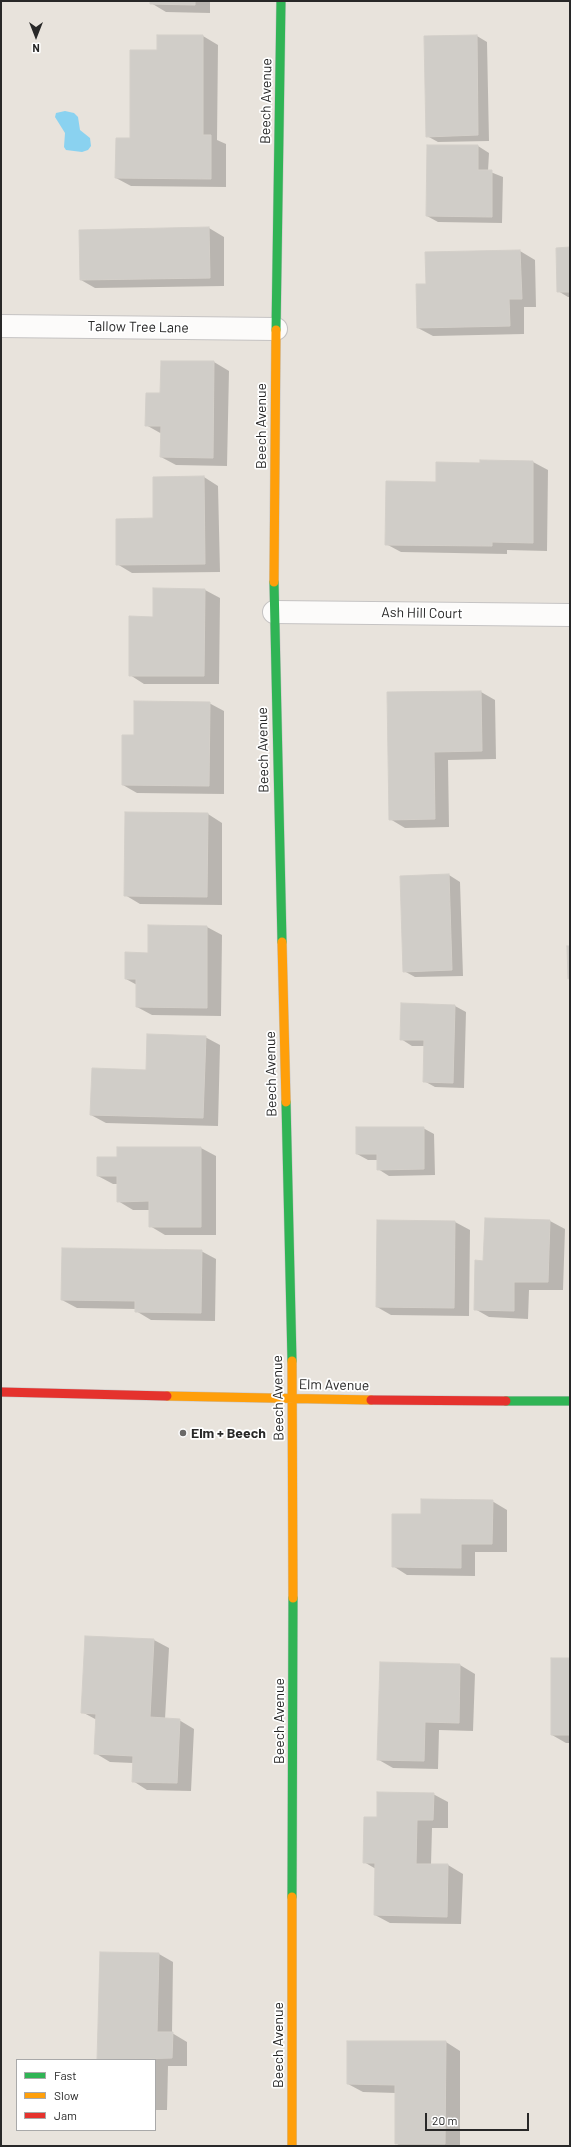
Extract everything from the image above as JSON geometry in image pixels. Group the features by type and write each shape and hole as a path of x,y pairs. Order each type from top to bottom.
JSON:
{"street":[{"name":"Beech Avenue","path":"282,1 276,329 274,612 293,1399 292,2146"},
{"name":"Tallow Tree Lane","path":"1,326 276,329"},
{"name":"Ash Hill Court","path":"274,612 570,615"},
{"name":"Elm Avenue","path":"1,1392 293,1399 570,1402"}],"water":[{"path":"65,111 74,113 78,117 80,130 90,138 91,146 88,150 82,152 66,150 64,147 65,133 55,117 56,113"}],"building":[{"path":"150,1 195,1 195,5 150,4"},
{"path":"157,35 203,35 203,135 211,135 211,179 115,178 116,138 130,138 130,50 157,50"},
{"path":"477,35 478,135 426,137 424,36"},
{"path":"427,145 478,145 478,170 492,170 492,217 426,216"},
{"path":"209,227 210,278 80,280 79,230"},
{"path":"570,247 570,292 557,292 556,248"},
{"path":"520,250 522,299 509,299 510,326 417,328 416,284 426,284 425,252"},
{"path":"161,361 214,361 213,458 160,457 161,426 145,426 146,393 160,393"},
{"path":"480,460 533,461 533,543 492,542 492,546 385,545 386,481 436,482 436,462 480,463"},
{"path":"204,476 205,564 116,565 116,519 153,518 153,477"},
{"path":"153,588 205,589 204,676 129,676 129,616 153,617"},
{"path":"481,691 482,751 434,752 435,819 389,820 387,692"},
{"path":"134,701 210,702 209,786 122,785 122,735 134,735"},
{"path":"125,812 208,813 207,897 124,896"},
{"path":"449,874 452,970 403,972 400,876"},
{"path":"148,925 207,926 207,1008 136,1007 136,979 125,979 125,952 148,953"},
{"path":"567,946 570,946 570,978 568,979"},
{"path":"401,1003 455,1005 453,1083 423,1082 424,1040 400,1040"},
{"path":"147,1034 206,1036 203,1118 90,1115 92,1068 146,1070"},
{"path":"356,1127 424,1127 424,1169 377,1170 377,1154 356,1154"},
{"path":"117,1147 201,1147 201,1227 149,1227 149,1201 117,1202 117,1176 97,1176 97,1157 117,1157"},
{"path":"485,1218 550,1220 548,1282 514,1282 514,1311 474,1310 475,1260 483,1261"},
{"path":"377,1220 455,1221 454,1308 376,1307"},
{"path":"62,1248 202,1250 201,1313 135,1312 135,1301 61,1300"},
{"path":"421,1499 493,1500 492,1544 461,1544 461,1568 392,1567 392,1514 421,1514"},
{"path":"85,1636 154,1639 150,1717 180,1719 177,1783 132,1782 133,1756 94,1754 96,1714 81,1713"},
{"path":"551,1658 570,1658 570,1735 551,1735"},
{"path":"380,1662 460,1664 459,1723 425,1722 424,1761 377,1760"},
{"path":"377,1792 434,1793 433,1820 417,1820 416,1864 448,1864 447,1917 374,1915 375,1863 363,1863 364,1817 377,1817"},
{"path":"100,1952 159,1953 157,2032 173,2032 172,2058 97,2059"},
{"path":"347,2041 446,2041 445,2144 395,2144 395,2085 347,2084"}],"traffic: fast":[{"path":"276,330 281,1"},
{"path":"274,582 282,942"},
{"path":"286,1102 292,1361"},
{"path":"506,1401 570,1401"},
{"path":"292,1897 293,1598"}],"traffic: slow":[{"path":"274,582 276,330"},
{"path":"282,942 286,1102"},
{"path":"292,1361 293,1598"},
{"path":"167,1396 371,1400"},
{"path":"292,1897 292,2146"}],"traffic: jam":[{"path":"1,1392 167,1396"},
{"path":"371,1400 506,1401"}],"place":[{"name":"Elm + Beech","path":"183,1433"}]}
